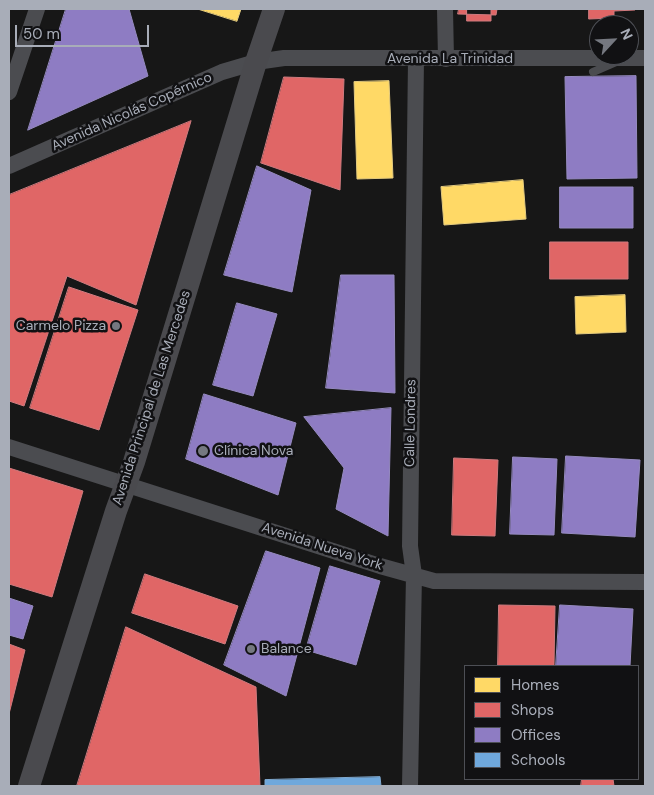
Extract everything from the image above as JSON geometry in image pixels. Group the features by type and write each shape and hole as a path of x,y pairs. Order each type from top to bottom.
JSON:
{"street":[{"path":"9,92 37,9"},
{"name":"Avenida Principal de Las Mercedes","path":"29,786 116,510 126,484 274,9"},
{"path":"445,9 446,59"},
{"name":"Avenida La Trinidad","path":"256,62 284,58 589,59"},
{"name":"Calle Londres","path":"410,786 414,575 410,546 416,59"},
{"name":"Avenida Nicolás Copérnico","path":"9,166 222,72 256,62"},
{"name":"Avenida Nueva York","path":"9,447 380,566 434,581 645,582"}],"lane":[{"path":"593,72 610,65"}],"building: Homes":[{"path":"198,9 241,9 237,21"},
{"path":"389,81 393,178 357,179 354,82"},
{"path":"523,180 526,219 444,225 441,187"},
{"path":"625,295 626,332 576,334 575,297"}],"building: Shops":[{"path":"459,9 497,9 496,15 458,14"},
{"path":"467,9 491,9 491,21 467,21"},
{"path":"589,9 635,9 614,11 614,15 589,15"},
{"path":"284,77 344,79 340,190 261,163"},
{"path":"191,121 136,305 67,276 24,406 9,401 9,195"},
{"path":"550,242 628,242 628,279 550,279"},
{"path":"69,287 138,310 99,430 30,408"},
{"path":"454,458 498,460 495,536 452,535"},
{"path":"9,468 83,491 52,597 9,584"},
{"path":"145,574 238,606 225,644 132,613"},
{"path":"499,605 555,606 554,665 498,665"},
{"path":"126,627 256,687 260,786 77,786"},
{"path":"9,644 25,650 9,714"},
{"path":"582,780 613,780 614,786 581,786"}],"building: Offices":[{"path":"66,9 129,9 148,76 28,130"},
{"path":"636,76 637,178 567,179 565,77"},
{"path":"257,166 311,190 292,292 224,275"},
{"path":"560,187 633,187 633,228 560,228"},
{"path":"341,275 394,275 395,393 326,388"},
{"path":"237,303 277,314 253,396 213,385"},
{"path":"204,394 296,423 278,495 186,459"},
{"path":"391,408 388,536 336,509 344,468 304,417"},
{"path":"566,456 640,460 635,537 562,533"},
{"path":"513,457 557,459 554,535 510,534"},
{"path":"266,551 320,568 286,696 224,665"},
{"path":"330,566 380,581 356,665 306,650"},
{"path":"9,598 33,606 23,639 9,635"},
{"path":"560,605 633,609 630,665 556,665"}],"building: Schools":[{"path":"380,777 381,786 265,786 265,780"}],"place":[{"name":"Carmelo Pizza","path":"116,326"},
{"name":"Clínica Nova","path":"203,451"},
{"name":"Balance","path":"251,649"}]}
